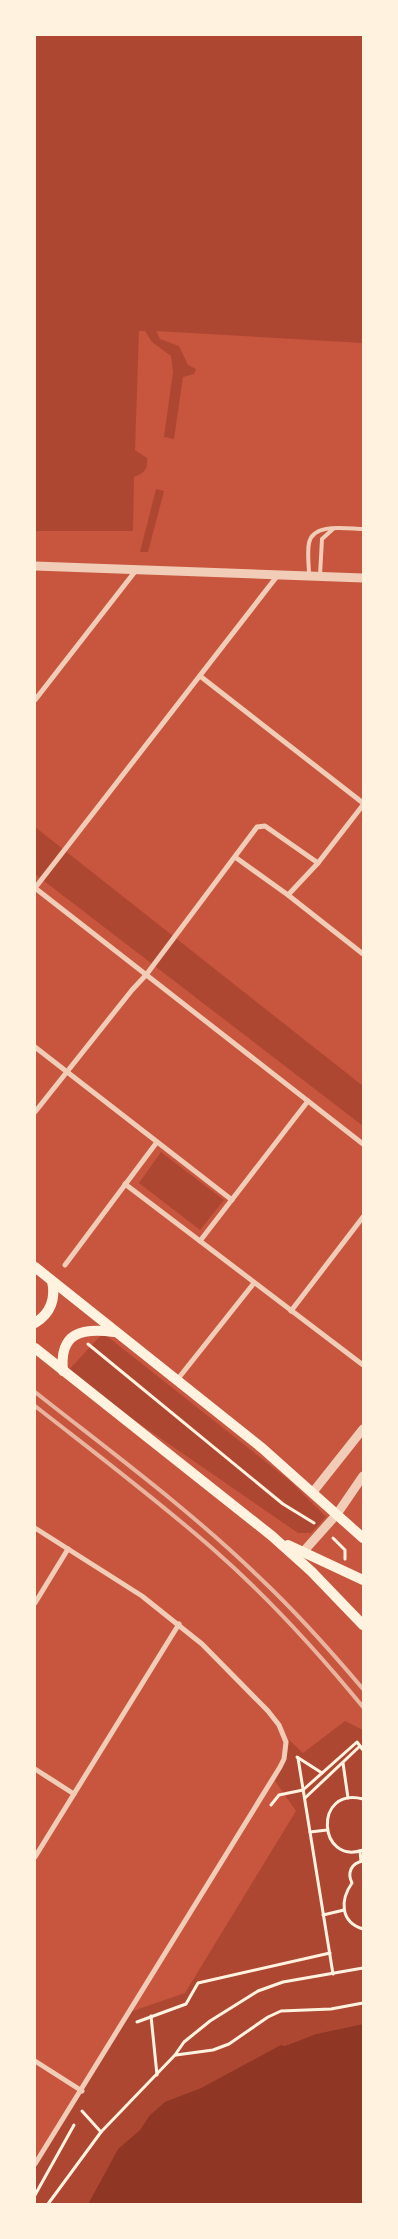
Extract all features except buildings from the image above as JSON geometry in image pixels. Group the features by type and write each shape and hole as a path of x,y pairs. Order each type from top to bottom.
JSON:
{"main road":[{"path":"35,1268 262,1448 363,1538"},
{"path":"35,1323 44,1316 52,1305 54,1295 52,1281"},
{"path":"63,1371 63,1356 66,1345 76,1334 88,1330 115,1332"},
{"path":"35,1348 272,1536 312,1571 363,1625"},
{"path":"272,1536 363,1580"}],"street":[{"path":"35,566 363,578"},
{"path":"35,700 137,569"},
{"path":"278,574 35,888 363,1144"},
{"path":"200,676 363,804 318,863 288,896"},
{"path":"35,1112 146,975 257,827 265,826 318,863"},
{"path":"235,857 363,954"},
{"path":"35,1046 232,1200"},
{"path":"200,1241 308,1101"},
{"path":"65,1265 157,1142"},
{"path":"125,1184 363,1366"},
{"path":"291,1311 363,1217"},
{"path":"177,1381 254,1283"},
{"path":"313,1492 363,1429"},
{"path":"303,1552 337,1514 363,1476"},
{"path":"35,1528 142,1596 202,1644 268,1711 284,1735 286,1750 280,1767 35,2164"},
{"path":"35,1603 68,1549"},
{"path":"35,1856 179,1624"},
{"path":"35,1769 74,1794"},
{"path":"35,2062 82,2090"}],"lane":[{"path":"309,576 309,542 312,536 322,530 334,528 363,529"},
{"path":"320,576 322,539 334,528"}],"path":[{"path":"76,1334 283,1504 323,1529 345,1550 346,1556 341,1570"},
{"path":"305,1799 362,1748 357,1742 341,1756"},
{"path":"286,1750 322,1773"},
{"path":"298,1758 333,1974"},
{"path":"343,1763 348,1798"},
{"path":"363,1799 348,1798 340,1802 330,1810 326,1822 331,1841 341,1849 361,1851 362,1861 353,1865 350,1870 352,1883 345,1894 344,1910 350,1922 363,1929"},
{"path":"310,1832 327,1830"},
{"path":"323,1915 344,1910"},
{"path":"132,2029 138,2020 186,2004 198,1983 330,1953"},
{"path":"48,2204 101,2132 175,2055 184,2042 210,2021 258,1991 283,1982 363,1968"},
{"path":"175,2055 213,2050 229,2044 268,2017 281,2011 331,2009 363,2003"},
{"path":"151,2016 157,2074"},
{"path":"35,2195 87,2103"},
{"path":"82,2111 101,2132"}],"shaded area":[{"path":"35,35 363,35 363,343 156,331 160,339 179,346 188,365 196,369 194,374 183,377 174,439 164,437 173,372 171,356 152,342 145,331 139,331 135,450 147,458 147,462 145,470 134,477 133,531 35,531"},
{"path":"156,489 164,491 148,552 140,552"},
{"path":"35,827 363,1086 363,1126 35,874"},
{"path":"161,1152 224,1200 200,1230 139,1183"},
{"path":"103,1333 290,1481 326,1517 311,1533 298,1533 66,1373"},
{"path":"345,1721 363,1730 363,2024 316,2034 285,2046 201,2088 165,2103 149,2116 140,2130 118,2149 88,2204 35,2204 35,2162 127,2013 185,1993 296,1811 275,1781 285,1761 289,1740 303,1753"},
{"path":"363,2024 363,2204 88,2204 118,2149 140,2130 149,2116 165,2102 201,2088 281,2045 285,2046 316,2034"}],"railway":[{"path":"35,1392 150,1482 233,1553 300,1618 363,1689"},
{"path":"35,1406 147,1494 233,1567 291,1625 363,1707"}]}
